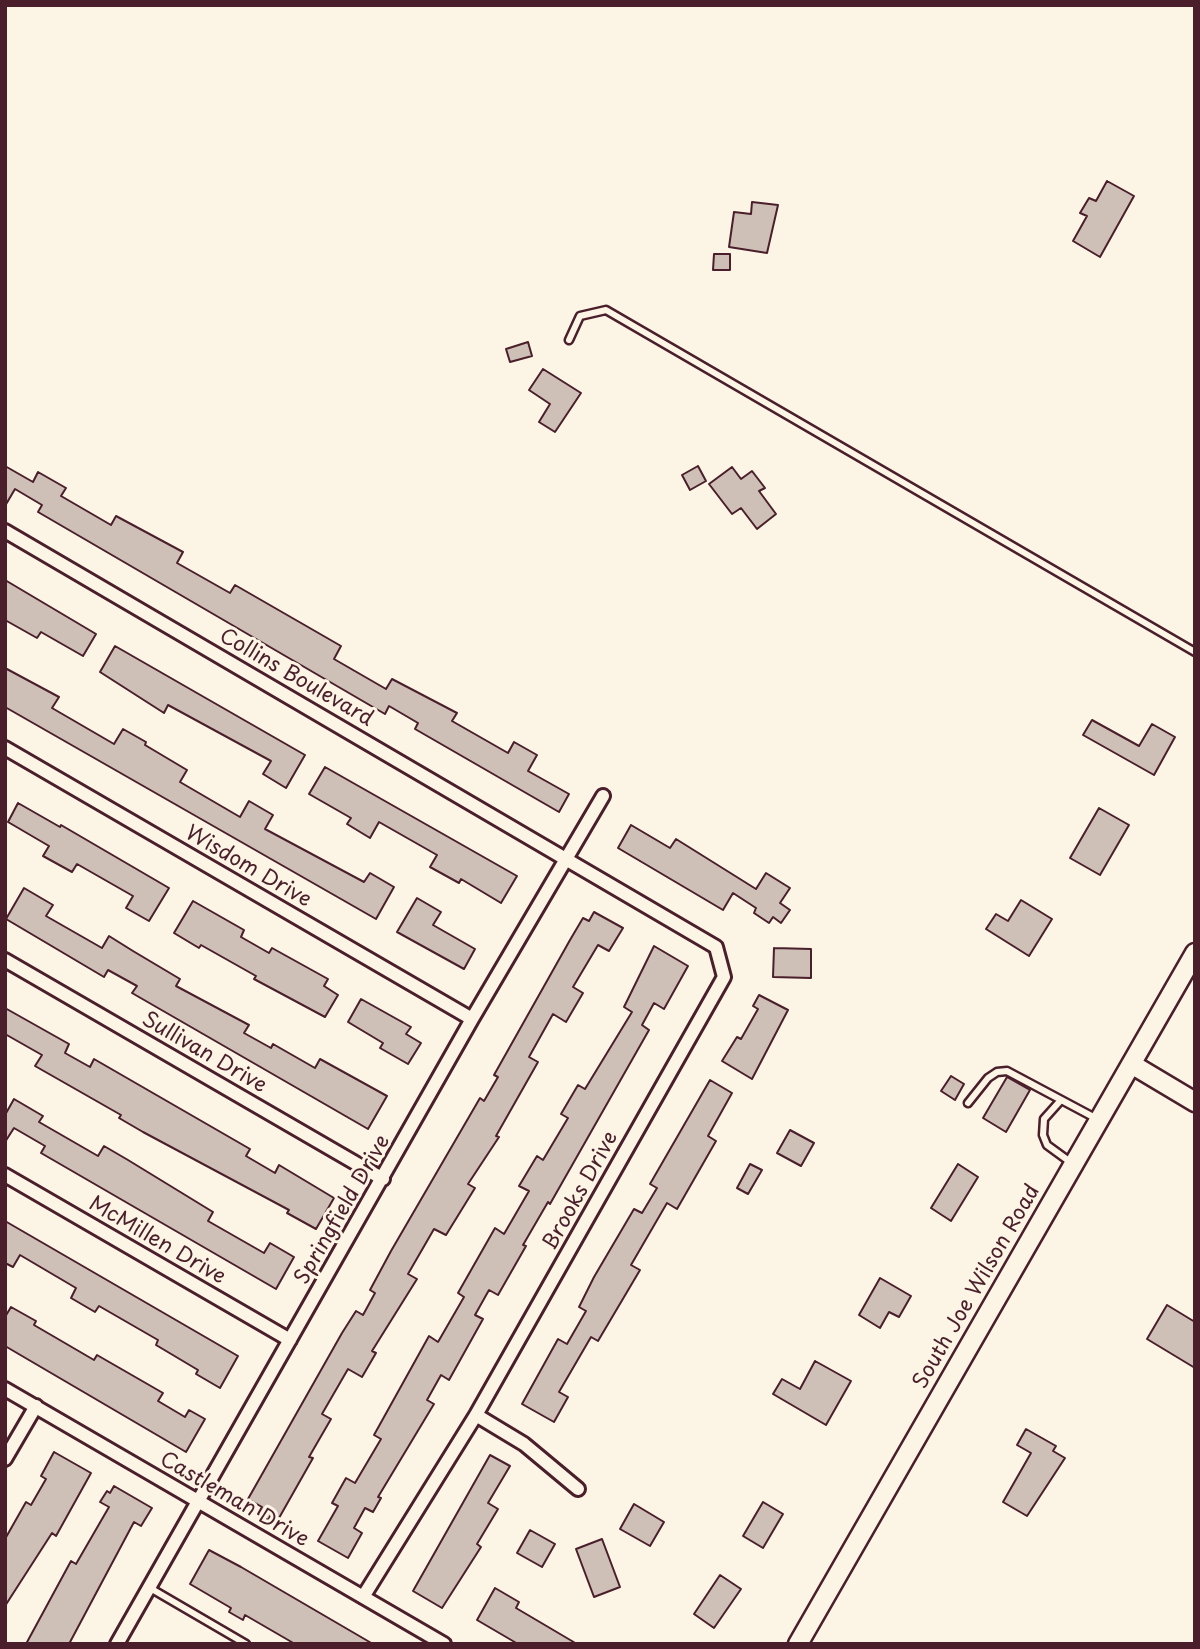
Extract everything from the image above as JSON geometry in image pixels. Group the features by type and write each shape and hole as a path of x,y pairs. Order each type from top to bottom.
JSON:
{"street":[{"name":"Collins Boulevard","path":"5,531 566,858"},
{"name":"Wisdom Drive","path":"5,748 472,1019"},
{"name":"Springfield Drive","path":"117,1644 472,1019 603,796"},
{"name":"Brooks Drive","path":"363,1597 476,1415 724,977 716,947 566,858"},
{"name":"South Joe Wilson Road","path":"798,1644 1195,953"},
{"name":"Sullivan Drive","path":"5,960 383,1179"},
{"path":"1133,1065 1195,1102"},
{"name":"McMillen Drive","path":"5,1175 290,1340"},
{"name":"Castleman Drive","path":"5,1388 444,1644"},
{"path":"5,1460 36,1406"},
{"path":"476,1415 524,1444 578,1489"}],"lane":[{"path":"569,340 580,316 606,310 1195,652"},
{"path":"968,1102 988,1078 1007,1071 1100,1121"},
{"path":"1062,1100 1044,1119 1043,1135 1047,1145 1075,1165"},
{"path":"150,1588 246,1644"}],"building":[{"path":"1107,181 1134,196 1100,257 1073,241 1087,216 1080,213 1089,198 1096,201"},
{"path":"752,202 778,205 767,253 729,247 734,212 751,214"},
{"path":"714,254 730,254 730,270 713,270"},
{"path":"528,342 532,356 510,362 506,349"},
{"path":"543,369 581,393 555,432 539,422 550,404 529,390"},
{"path":"5,466 33,482 38,472 66,488 61,496 111,525 116,516 183,552 177,563 230,593 235,585 341,646 334,659 386,689 392,679 457,713 452,721 508,753 514,742 537,755 528,771 569,794 559,812 415,729 418,723 389,706 385,714 38,512 42,505 15,489 5,506"},
{"path":"698,466 706,481 690,490 682,475"},
{"path":"732,467 741,479 752,471 765,488 759,491 776,514 757,529 741,508 732,514 709,484"},
{"path":"5,580 96,634 83,656 41,632 37,638 5,620"},
{"path":"115,646 305,755 286,788 263,774 271,761 168,705 164,713 100,672"},
{"path":"5,668 59,697 52,708 114,744 123,729 146,742 145,745 187,770 180,782 240,817 249,801 273,815 265,829 364,882 370,873 394,887 376,919 5,707"},
{"path":"1092,720 1139,746 1152,724 1175,737 1154,775 1083,735"},
{"path":"325,767 517,876 501,903 461,879 459,883 430,867 437,855 379,822 370,838 347,824 351,818 309,794"},
{"path":"18,803 169,888 149,921 126,908 133,896 77,864 72,872 43,856 49,846 8,822"},
{"path":"1099,808 1129,825 1100,875 1070,858"},
{"path":"631,825 670,848 676,839 756,889 766,873 790,888 780,903 790,910 781,923 773,917 769,923 754,913 756,908 733,893 723,910 618,848"},
{"path":"24,888 53,905 46,916 102,948 109,936 180,979 176,986 249,1025 244,1033 271,1048 273,1044 315,1068 320,1059 387,1096 368,1129 132,993 137,986 108,970 104,977 6,919"},
{"path":"417,898 441,912 433,925 475,949 464,969 397,932"},
{"path":"1021,900 1052,919 1029,956 986,929 996,914 1008,921"},
{"path":"193,901 244,930 241,937 269,953 272,948 328,979 324,986 338,995 325,1017 254,979 256,976 201,945 199,948 174,933"},
{"path":"594,912 623,928 609,951 598,945 573,987 583,993 566,1022 553,1014 529,1057 538,1062 496,1136 499,1137 468,1184 475,1188 446,1235 434,1229 408,1274 417,1279 372,1351 376,1353 362,1377 348,1369 322,1414 331,1419 309,1457 313,1458 279,1518 272,1513 268,1520 258,1514 262,1507 248,1499 342,1333 356,1311 363,1315 375,1293 370,1290 391,1251 480,1098 484,1101 498,1077 494,1075 570,940 583,918 589,921"},
{"path":"654,946 688,966 664,1009 654,1003 642,1025 649,1030 550,1204 548,1202 523,1245 526,1246 498,1295 489,1290 475,1315 483,1319 449,1380 441,1375 427,1400 434,1404 378,1497 381,1498 373,1512 365,1508 354,1528 362,1533 348,1558 318,1541 338,1506 332,1503 346,1478 355,1483 381,1439 374,1435 429,1336 438,1342 464,1297 458,1293 495,1228 504,1234 529,1191 519,1186 537,1156 543,1160 568,1118 561,1114 578,1085 585,1089 632,1012 624,1007"},
{"path":"774,948 811,949 811,978 773,977"},
{"path":"759,995 788,1010 752,1079 722,1061 737,1037 741,1039 758,1009 753,1006"},
{"path":"361,999 411,1027 406,1034 421,1043 408,1064 380,1048 383,1043 348,1022"},
{"path":"5,1008 69,1044 65,1053 90,1067 94,1059 250,1149 246,1156 275,1173 279,1165 334,1198 316,1229 287,1213 289,1210 143,1132 119,1118 121,1115 35,1066 42,1055 5,1034"},
{"path":"951,1076 964,1084 955,1100 941,1091"},
{"path":"1007,1077 1030,1090 1006,1132 983,1118"},
{"path":"710,1080 732,1093 708,1136 716,1141 677,1209 667,1203 631,1265 640,1270 598,1341 591,1337 559,1392 568,1397 554,1422 522,1404 558,1339 567,1344 586,1311 579,1307 594,1277 634,1209 642,1213 657,1188 650,1184"},
{"path":"14,1099 43,1116 39,1122 98,1156 104,1146 213,1212 208,1221 264,1253 270,1243 294,1257 276,1289 41,1153 45,1146 14,1128 5,1142 5,1115"},
{"path":"790,1130 814,1143 801,1166 777,1153"},
{"path":"750,1164 762,1170 748,1194 737,1188"},
{"path":"958,1164 978,1177 951,1221 931,1208"},
{"path":"5,1221 238,1356 220,1388 196,1374 198,1370 156,1345 158,1340 99,1306 95,1312 71,1298 76,1288 20,1255 13,1267 5,1263"},
{"path":"880,1278 911,1296 899,1317 889,1312 880,1328 859,1315"},
{"path":"1167,1305 1195,1322 1195,1368 1147,1339"},
{"path":"11,1307 36,1321 34,1325 94,1360 97,1355 163,1393 158,1401 185,1417 189,1410 205,1419 186,1452 5,1346 5,1317"},
{"path":"815,1361 851,1381 826,1425 773,1394 782,1379 800,1389"},
{"path":"1026,1429 1056,1446 1053,1451 1065,1458 1027,1516 1003,1502 1031,1453 1017,1445"},
{"path":"54,1452 91,1473 56,1536 52,1533 5,1606 5,1539 26,1502 31,1505 46,1479 41,1476"},
{"path":"490,1455 510,1466 488,1503 498,1509 477,1544 481,1547 442,1608 413,1591"},
{"path":"114,1486 152,1508 141,1526 134,1522 69,1644 26,1644 71,1561 76,1564 109,1507 100,1502"},
{"path":"763,1502 783,1514 763,1548 743,1536"},
{"path":"634,1504 664,1522 650,1546 620,1529"},
{"path":"530,1530 555,1544 542,1567 517,1553"},
{"path":"602,1539 620,1587 594,1597 576,1549"},
{"path":"209,1550 373,1644 295,1644 245,1615 243,1620 229,1612 231,1608 190,1584"},
{"path":"720,1575 741,1589 714,1628 694,1614"},
{"path":"495,1588 519,1602 516,1608 577,1644 518,1644 477,1620"}]}
